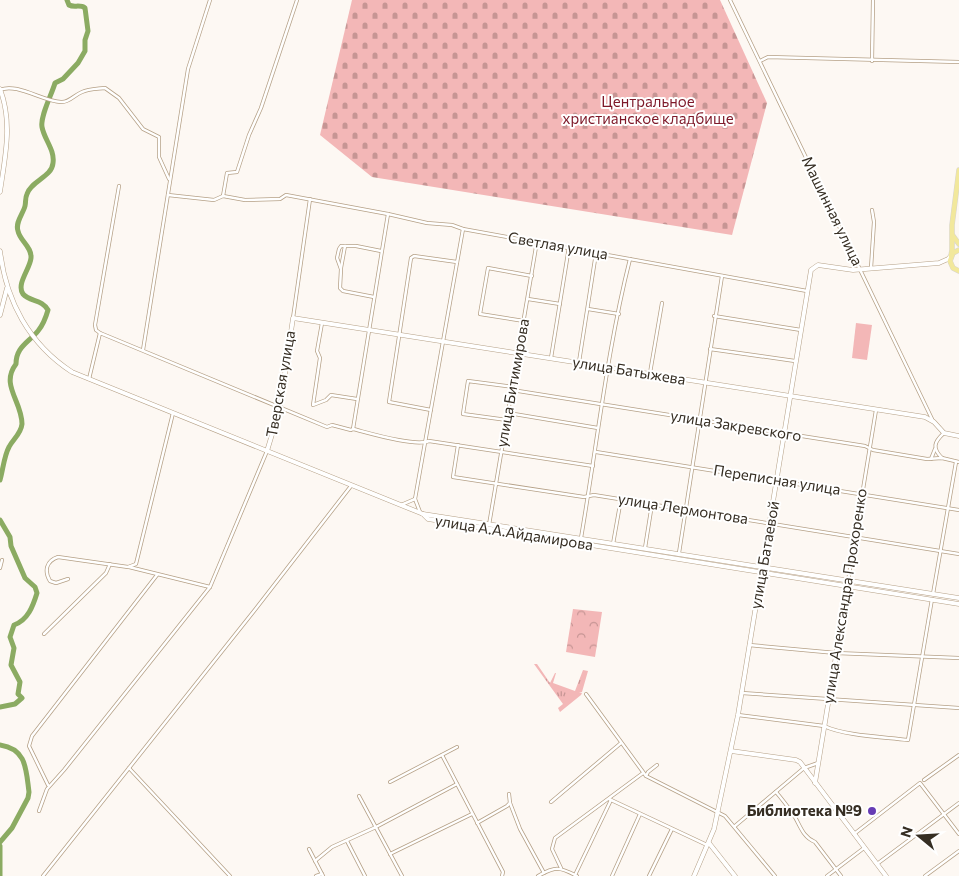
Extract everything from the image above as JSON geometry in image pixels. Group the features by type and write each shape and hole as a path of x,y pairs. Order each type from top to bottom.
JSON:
{"main road":[{"path":"0,90 5,104 8,126 0,192"},
{"path":"957,271 950,261 959,170"},
{"path":"953,235 959,244"},
{"path":"861,269 939,263 944,262 959,250"},
{"path":"0,251 7,288 0,315"},
{"path":"939,263 957,271"},
{"name":"улица Батаевой","path":"694,876 709,844 718,812 738,715 763,570 809,275 814,267 823,265 843,269 861,269"},
{"name":"улица А.А.Айдамирова","path":"7,288 13,304 27,327 42,347 65,367 89,380 422,514"},
{"name":"улица Батыжева","path":"293,318 925,417 934,422 944,433"},
{"name":"Тверская улица","path":"267,451 280,408 293,318"},
{"path":"944,433 959,436"},
{"path":"422,514 429,517"},
{"name":"улица А.А.Айдамирова","path":"429,517 489,525 763,570"},
{"name":"улица А.А.Айдамирова","path":"429,517 461,526 848,583 932,597 959,604"},
{"name":"улица Александра Прохоренко","path":"815,783 848,583"},
{"name":"улица А.А.Айдамирова","path":"932,597 959,598"},
{"path":"731,751 796,760 886,876"},
{"path":"709,844 735,876"}],"street":[{"path":"143,350 188,69 210,0"},
{"path":"223,196 228,173 237,172 249,135 261,108 297,0"},
{"name":"Машинная улица","path":"730,0 934,422"},
{"path":"872,61 873,0"},
{"path":"760,61 768,57 959,62"},
{"path":"0,90 7,88 56,102 65,102 81,92 105,88 119,98 143,129 159,137 159,157 170,181"},
{"path":"119,186 95,325 96,330 100,333 327,427 332,425 395,439 429,441 593,466"},
{"name":"Светлая улица","path":"168,195 214,200 223,196 234,199 280,199 286,195 427,223 452,225 463,229 807,291"},
{"name":"Тверская улица","path":"293,318 310,199"},
{"path":"872,210 874,222 872,268"},
{"path":"353,429 388,214"},
{"path":"422,514 415,499 463,229"},
{"name":"улица Битимирова","path":"489,525 537,241"},
{"path":"341,269 337,258 338,248 344,246 382,250"},
{"path":"344,246 340,288 344,291 374,297"},
{"path":"551,358 569,247"},
{"path":"579,362 596,253"},
{"path":"431,410 390,402 412,256 457,262"},
{"path":"581,540 608,367 630,259"},
{"path":"524,321 480,314 488,268 532,276"},
{"path":"678,555 700,420 714,316 722,276"},
{"path":"528,299 560,304"},
{"path":"650,373 662,303"},
{"path":"588,309 619,314"},
{"path":"714,316 801,330"},
{"path":"322,322 317,351 320,358 313,405 326,400 331,395 357,399"},
{"path":"89,380 100,333"},
{"path":"710,349 796,362"},
{"name":"улица Закревского","path":"507,420 463,414 468,381 602,405 785,433 931,459 942,458 957,462"},
{"path":"925,417 929,412 928,408"},
{"name":"улица Александра Прохоренко","path":"848,583 876,410"},
{"path":"128,567 133,566 138,561 173,413"},
{"path":"508,413 598,428"},
{"path":"931,459 936,440 944,433"},
{"name":"улица Лермонтова","path":"458,445 453,477 584,497 594,495 621,499 959,554"},
{"path":"935,449 942,458"},
{"name":"Тверская улица","path":"49,786 64,770 210,587 267,451"},
{"name":"Переписная улица","path":"596,452 959,510"},
{"path":"738,715 824,726 830,729 854,733 908,740 947,508 957,462"},
{"path":"43,876 314,536 351,486"},
{"path":"400,505 415,499"},
{"path":"614,545 621,499"},
{"path":"645,550 652,504"},
{"path":"68,579 56,583 50,581 46,572 51,560 58,557 128,567 210,587"},
{"path":"0,568 2,560"},
{"path":"44,634 106,573 110,564"},
{"path":"39,811 49,786 29,746 30,740 157,575"},
{"path":"749,645 836,653 959,658"},
{"path":"742,693 959,708"},
{"path":"586,694 644,774 725,816 775,876"},
{"path":"551,802 621,743"},
{"path":"390,782 457,747"},
{"path":"442,755 503,872 502,876"},
{"path":"924,780 959,755"},
{"path":"735,826 804,768 818,763"},
{"path":"561,868 552,849 554,838 657,765"},
{"path":"129,768 230,876"},
{"path":"854,834 920,783 959,834"},
{"path":"315,861 332,847 376,827 457,784"},
{"path":"776,792 795,816 796,824 809,840 815,842 841,876"},
{"path":"509,794 520,829 541,874 561,868 576,875 610,800"},
{"path":"359,796 402,876"},
{"path":"610,800 709,844"},
{"path":"477,823 510,802"},
{"path":"877,864 959,803"},
{"path":"390,854 472,814"},
{"path":"612,876 640,814"},
{"path":"649,876 672,829"},
{"path":"347,841 365,876"},
{"path":"827,876 864,848"},
{"path":"309,849 323,875 316,876"},
{"path":"925,876 959,850"},
{"path":"566,870 567,876"}],"green space":[{"name":"Центральное христианское кладбище","path":"352,0 720,0 767,103 732,235 372,177 320,135"},
{"path":"856,323 872,325 867,360 852,358"},
{"path":"573,609 602,612 595,657 566,652"},
{"path":"534,664 537,664 550,683 556,673 553,683 575,691 583,670 588,671 582,692 579,692 582,693 581,695 560,712 558,708 563,704"}],"waterway":[{"path":"0,480 7,451 20,431 22,424 10,379 20,349 40,329 48,310 43,304 26,297 21,290 31,254 19,235 17,228 29,190 52,168 53,158 51,149 42,127 47,105 55,83 63,79 78,63 85,51 85,40 88,31 85,8 69,5 67,0"},
{"path":"0,520 10,537 11,546 25,578 35,587 37,593 29,612 23,620 14,625 10,637 14,648 11,665 20,682 18,694 22,698 15,704 0,707"},
{"path":"0,745 16,751 24,762 29,792 28,798 12,828 0,842"},
{"path":"0,846 0,876"}],"place":[{"name":"Библиотека №9","path":"872,811"}]}
